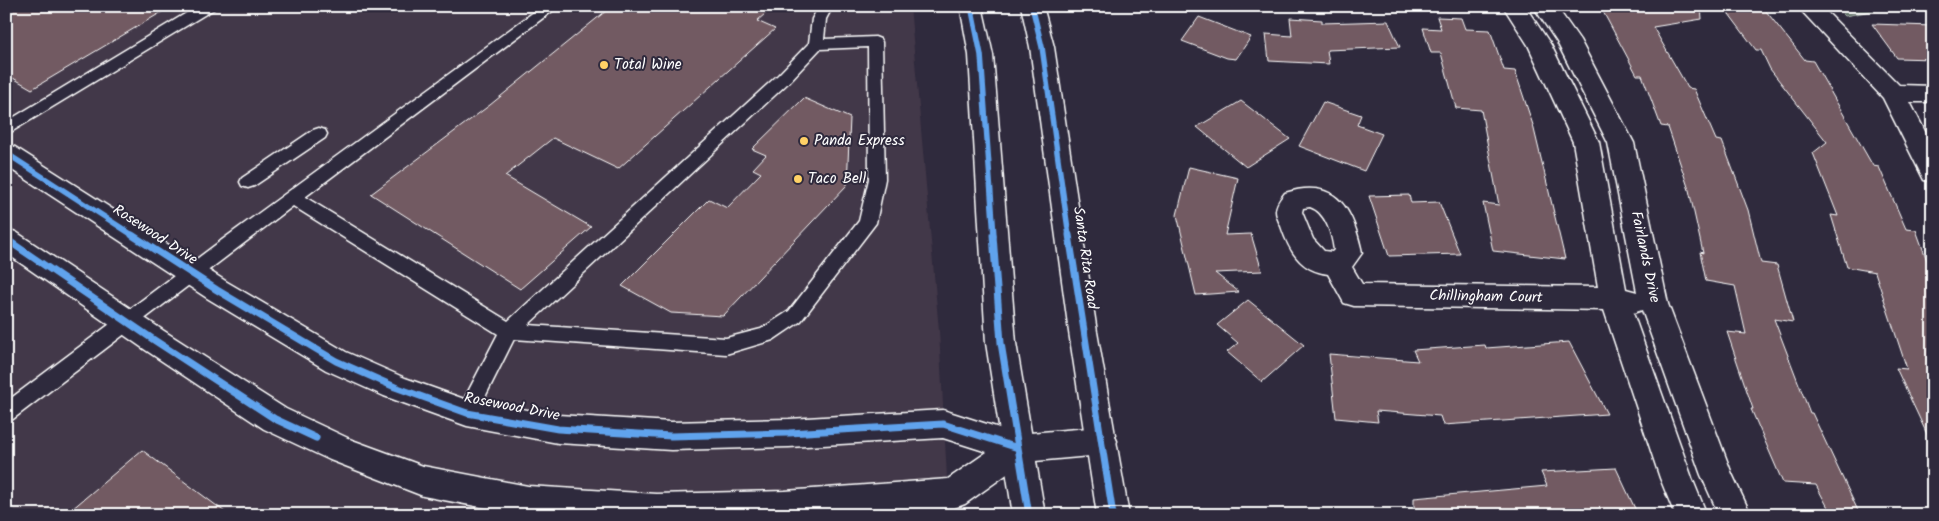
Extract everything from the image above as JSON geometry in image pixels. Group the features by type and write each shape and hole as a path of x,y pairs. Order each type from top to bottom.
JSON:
{"street":[{"path":"971,6 981,55 1001,344 1029,515"},
{"name":"Santa Rita Road","path":"1032,6 1042,47 1113,515"},
{"path":"1514,6 1539,46 1586,142 1614,300 1676,478 1691,515"},
{"name":"Fairlands Drive","path":"1544,6 1568,40 1621,144 1654,304 1718,475 1735,515"},
{"path":"1808,6 1893,94 1933,173"},
{"path":"1893,94 1933,94"},
{"name":"Rosewood Drive","path":"6,154 192,273 336,361 395,387 467,413 558,430 671,436 790,433 943,424 1018,448 1101,441"},
{"path":"6,239 127,322 275,419 341,450 423,481 528,501 554,509 765,506 954,493 1018,448"},
{"name":"Chillingham Court","path":"1336,263 1354,295 1614,300 1654,304"}],"lane":[{"path":"6,129 209,6"},
{"path":"6,413 552,6"},
{"path":"467,413 509,331 783,79 816,44 819,19 826,6"},
{"path":"293,198 509,331 726,346 766,335 795,316 867,223 877,179 875,42 816,44"},
{"path":"248,182 319,134"}],"shaded area":[{"path":"6,6 910,6 939,331 949,515 6,515"}],"green space":[{"path":"1835,6 1897,6 1845,16"}],"building":[{"path":"6,6 172,6 32,89 6,74"},
{"path":"612,6 774,6 757,21 775,29 618,169 553,138 505,176 591,227 520,289 371,194 490,105"},
{"path":"1600,6 1701,6 1702,19 1653,27 1688,88 1694,89 1716,140 1722,141 1748,210 1761,263 1777,265 1793,322 1774,319 1810,413 1812,413 1860,515 1832,515 1816,485 1783,483 1751,409 1753,409 1727,332 1746,334 1735,286 1706,281 1700,252 1703,253 1689,190 1668,127 1661,126 1642,75 1637,75"},
{"path":"1723,6 1762,6 1805,60 1813,61 1873,166 1879,167 1906,229 1916,230 1933,277 1933,447 1896,368 1907,369 1875,272 1847,267 1831,215 1838,216 1813,153 1827,142 1770,69 1761,50 1756,50"},
{"path":"1199,17 1251,37 1236,59 1227,58 1182,41"},
{"path":"1437,17 1461,18 1465,29 1490,30 1504,70 1515,71 1533,125 1565,259 1493,251 1483,203 1499,205 1481,110 1456,108 1441,53 1431,53 1423,28 1441,29"},
{"path":"1290,18 1322,20 1322,23 1388,21 1400,47 1327,50 1329,64 1269,61 1266,34 1292,36"},
{"path":"1872,24 1933,26 1933,59 1897,58"},
{"path":"804,98 850,118 847,185 723,316 671,313 622,286 709,199 727,208 761,173 753,169 766,155 752,149"},
{"path":"1241,101 1290,139 1246,167 1197,127"},
{"path":"1323,102 1361,115 1357,125 1382,134 1364,171 1299,146"},
{"path":"1189,167 1238,178 1225,235 1251,234 1262,271 1215,273 1239,292 1196,295 1177,215"},
{"path":"1409,195 1411,203 1439,202 1460,254 1389,256 1369,196"},
{"path":"1248,300 1304,345 1262,382 1227,352 1238,343 1217,325"},
{"path":"1569,342 1607,414 1443,425 1440,416 1376,411 1378,422 1336,418 1329,354 1418,361 1413,350 1485,345 1486,348"},
{"path":"142,450 229,515 65,515"},
{"path":"1616,468 1638,515 1414,515 1414,498 1547,486 1541,472"}],"cycle path":[{"path":"971,6 981,55 1001,343 1029,515"},
{"path":"1032,6 1042,47 1083,332 1113,515"},
{"path":"6,153 217,290 336,361 395,387 467,413 558,429 671,436 789,433 943,424 1018,448"},
{"path":"6,239 154,340 275,419 316,438"}],"place":[{"name":"Total Wine","path":"604,65"},
{"name":"Panda Express","path":"804,141"},
{"name":"Taco Bell","path":"798,179"}]}
